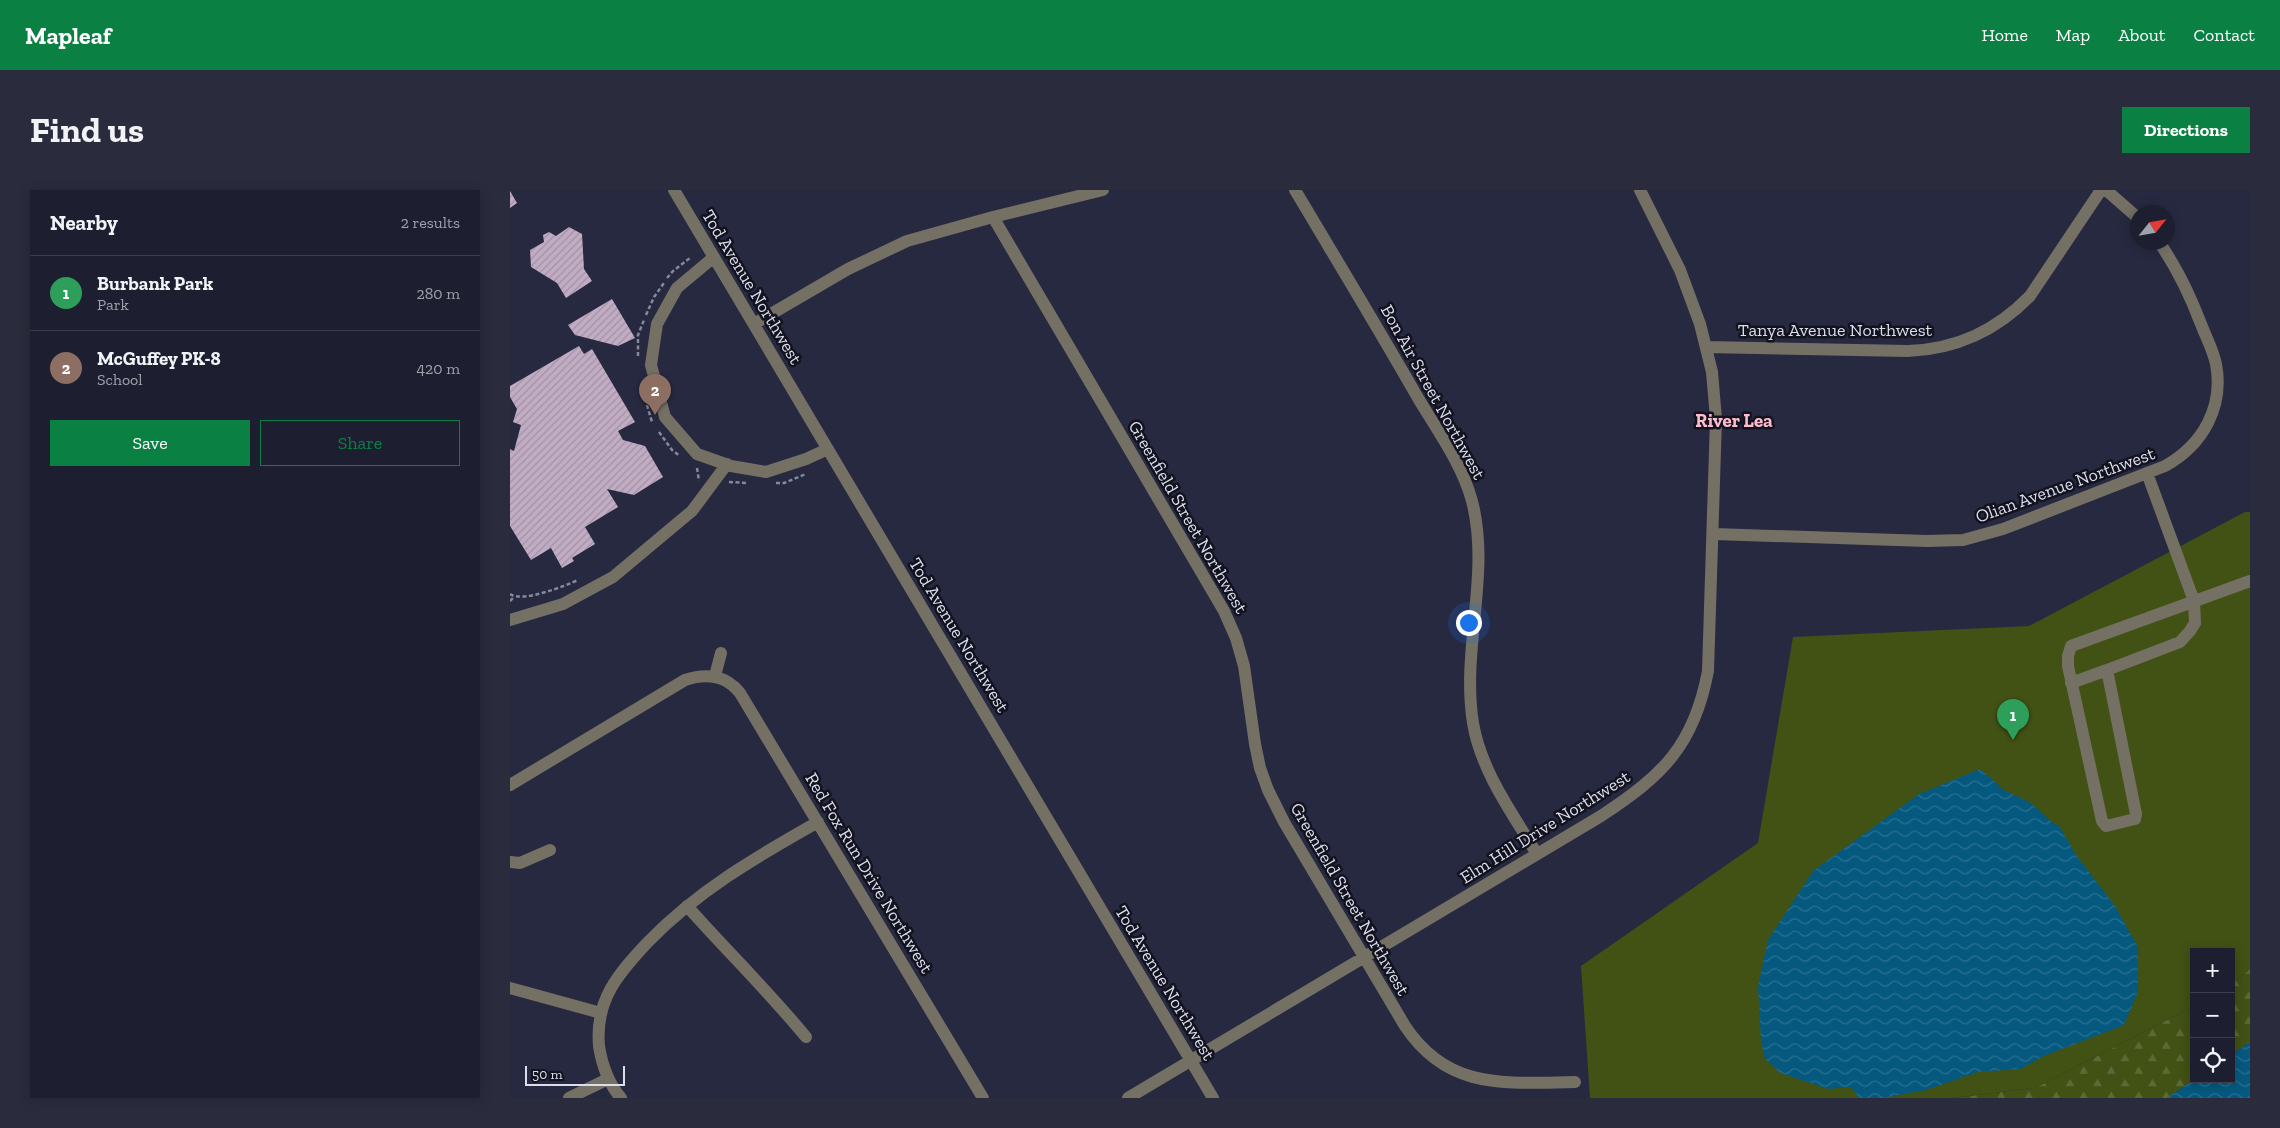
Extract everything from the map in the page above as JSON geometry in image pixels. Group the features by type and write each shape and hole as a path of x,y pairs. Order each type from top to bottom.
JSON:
{"street":[{"name":"Tod Avenue Northwest","path":"674,190 1213,1098"},
{"path":"754,324 848,269 885,250 934,232 1103,190"},
{"name":"Bon Air Street Northwest","path":"1295,190 1412,386 1467,486 1475,515 1479,543 1470,682 1473,724 1488,770 1537,854"},
{"name":"Elm Hill Drive Northwest","path":"1128,1098 1364,958 1639,791 1665,766 1686,736 1701,704 1708,672 1714,534 1716,419 1707,347 1680,270 1640,190"},
{"name":"Tanya Avenue Northwest","path":"1707,347 1908,352 1964,342 2001,322 2030,296 2101,190"},
{"path":"2106,190 2130,211"},
{"name":"Greenfield Street Northwest","path":"993,217 1224,611 1236,638 1244,666 1255,744 1268,790 1284,822 1412,1036 1428,1054 1445,1066 1469,1077 1492,1082 1575,1082"},
{"name":"Olian Avenue Northwest","path":"1714,534 1927,541 1963,540 2003,529 2177,460 2189,450 2204,431 2215,406 2218,386 2216,365 2190,296 2164,250"},
{"path":"714,257 677,288 657,324 651,365 665,417 697,454 727,464 766,472 828,449"},
{"path":"510,620 563,604 613,578 692,511 727,464"},
{"path":"2071,682 2180,642 2190,632 2195,622 2194,601 2147,473"},
{"path":"2107,670 2136,814 2135,819 2106,826 2102,821 2071,682 2068,656 2071,646 2250,581"},
{"path":"510,785 685,680 700,675 715,676 722,653"},
{"name":"Red Fox Run Drive Northwest","path":"715,676 729,682 740,693 983,1098"},
{"path":"621,1098 608,1079 601,1057 598,1036 601,1013 610,989 624,968 667,922 729,874 818,822"},
{"path":"510,862 520,863 550,850"},
{"path":"687,906 723,946 768,990 806,1037"},
{"path":"510,988 601,1013"},
{"path":"569,1098 608,1079"}],"path":[{"path":"638,362 638,335 654,297 673,271 690,258"},
{"path":"646,400 650,419 672,450 684,459"},
{"path":"691,463 717,478 733,483 755,483"},
{"path":"697,468 699,482"},
{"path":"775,483 784,483 814,471"},
{"path":"510,594 514,597 520,597 564,587 581,578"},
{"path":"510,600 514,597"}],"green space":[{"path":"2245,512 2250,512 2250,969 2235,982 2235,948 2190,948 2190,1008 2035,1088 1952,1098 1590,1098 1581,966 1758,843 1793,637 2029,626"},
{"path":"2250,969 2250,1042 2235,1052 2235,993 2235,982"},
{"path":"2190,1008 2190,1082 2167,1098 1952,1098 2035,1088"}],"water":[{"path":"1980,769 2004,790 2031,803 2049,820 2060,827 2076,855 2115,906 2138,947 2138,992 2124,1025 2044,1056 2020,1069 1978,1072 1926,1090 1883,1098 1859,1098 1851,1087 1828,1089 1781,1073 1765,1059 1761,1040 1758,986 1768,940 1813,871 1919,794"},
{"path":"2250,1042 2250,1098 2167,1098 2190,1082 2235,1083 2235,1052"}],"building":[{"path":"510,191 517,203 510,208"},
{"path":"569,227 582,234 584,269 592,281 566,298 557,283 531,267 530,250 544,242 543,235 549,232 556,236"},
{"path":"612,299 635,338 618,346 575,335 568,325"},
{"path":"579,346 584,354 592,349 635,422 618,431 623,440 645,446 663,477 634,495 607,489 618,507 585,527 595,544 572,558 574,561 562,568 551,548 531,560 510,526 510,449 514,451 521,425 513,422 517,409 510,397 510,386"}],"place":[{"name":"McGuffey PK-8","path":"655,415"},
{"name":"Burbank Park","path":"2013,740"}],"district":[{"name":"River Lea","path":"1734,420"}]}
